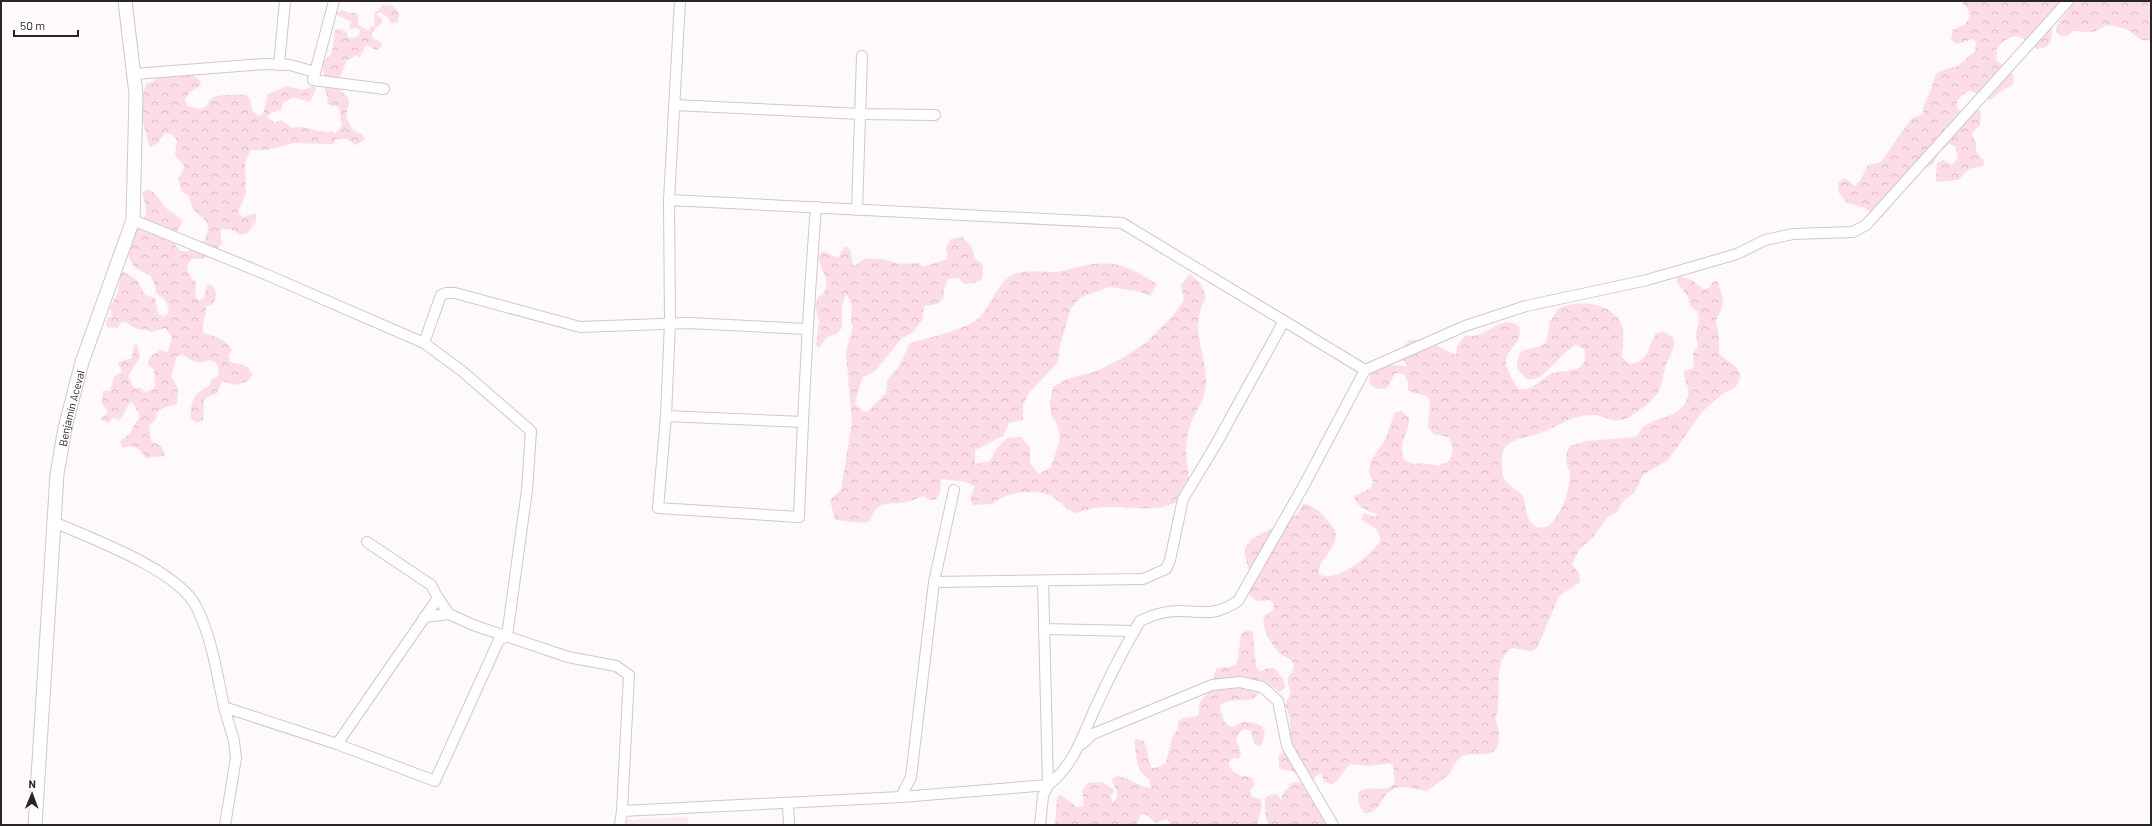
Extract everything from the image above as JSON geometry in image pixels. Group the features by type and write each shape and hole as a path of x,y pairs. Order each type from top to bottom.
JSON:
{"street":[{"name":"Benjamín Aceval","path":"36,825 57,474 67,421 82,362 133,220 136,102 134,74 124,1"},
{"path":"279,65 284,1"},
{"path":"334,1 313,80 384,89"},
{"path":"680,1 669,200 670,323 666,416 658,508 800,517 806,330 816,207"},
{"path":"622,811 901,797 1048,785 1060,776 1079,747 1098,700 1140,621 1157,614 1179,611 1211,613 1221,610 1238,601 1303,487 1364,370 1465,326 1526,306 1647,280 1737,254 1765,240 1793,234 1853,232 1866,225 2068,1"},
{"path":"857,210 862,56"},
{"path":"134,74 264,64 290,65 315,72"},
{"path":"674,105 861,114 935,115"},
{"path":"669,200 1122,223 1364,370"},
{"path":"133,220 265,274 424,343 462,371 531,431 527,490 507,636"},
{"path":"424,343 441,296 446,293 455,293 580,327 670,323 806,330"},
{"path":"934,582 1143,579 1166,569 1170,560 1183,499 1215,446 1284,321"},
{"path":"666,416 803,422"},
{"path":"901,797 912,777 934,582 954,490"},
{"path":"54,522 146,564 177,583 197,607 212,651 224,708 234,741 236,758 225,825"},
{"path":"367,542 431,585 449,614 473,625 568,657 616,666 629,675 620,825"},
{"path":"1040,825 1043,796 1048,785 1043,581"},
{"path":"337,744 438,598"},
{"path":"424,617 449,614"},
{"path":"1044,629 1134,631"},
{"path":"224,708 337,744 435,782 499,640 507,636"},
{"path":"1079,747 1093,734 1212,685 1240,682 1262,687 1278,701 1287,746 1333,825"},
{"path":"788,803 790,825"}],"shaded area":[{"path":"688,817 687,825 625,825 628,820"}],"green space":[{"path":"1961,1 2060,1 2060,5 2053,22 2049,44 2046,47 2037,49 2026,40 2017,36 2003,42 1997,48 1996,60 2013,74 2014,79 2011,86 1990,100 1980,94 1970,91 1964,93 1957,102 1957,108 1960,111 1979,110 1981,112 1980,125 1973,132 1972,136 1976,142 1976,151 1984,161 1983,166 1969,169 1958,180 1938,182 1936,180 1937,163 1943,160 1952,165 1958,158 1955,146 1949,144 1939,152 1933,164 1922,169 1913,178 1911,185 1899,195 1882,217 1875,217 1865,208 1846,202 1839,193 1838,183 1845,178 1855,186 1861,179 1868,165 1881,162 1911,119 1923,114 1924,105 1936,74 1958,66 1975,51 1976,42 1973,39 1956,44 1951,40 1953,30 1964,25 1970,18 1968,9"},
{"path":"2073,1 2151,1 2151,39 2144,41 2130,31 2111,25 2107,25 2092,32 2074,30 2067,36 2060,36 2056,30 2057,26 2072,5"},
{"path":"383,5 394,6 399,15 398,22 391,23 388,17 379,12 376,14 382,19 382,22 372,32 372,38 382,43 381,47 376,50 366,45 360,57 354,55 353,58 347,60 339,79 338,88 349,101 346,117 353,130 363,135 365,139 356,145 347,139 336,139 333,144 295,143 266,150 251,150 245,162 246,193 238,212 243,217 256,213 256,221 248,233 240,235 231,230 220,230 222,244 206,258 192,259 187,265 189,275 196,282 195,296 199,301 204,298 207,285 213,286 216,293 215,300 212,305 206,306 203,333 216,337 226,343 232,350 228,355 230,362 246,366 251,371 252,375 248,381 235,385 222,381 217,393 204,399 203,420 197,423 191,419 192,403 196,395 209,386 212,379 218,376 219,369 216,363 209,360 199,363 183,355 177,356 171,376 178,389 177,404 163,408 157,412 156,419 149,426 151,441 161,446 165,456 146,458 137,448 131,446 123,448 120,441 131,433 140,416 133,403 130,402 120,420 113,418 108,423 101,419 108,412 102,403 103,391 110,391 114,377 122,372 118,362 132,358 134,345 137,344 140,357 128,376 134,388 140,388 146,392 155,388 154,370 148,365 148,362 156,352 161,350 167,352 172,336 165,328 151,332 136,328 124,322 121,322 118,328 107,327 106,323 108,317 112,317 110,307 117,295 121,273 124,272 137,280 145,295 155,298 158,314 165,317 169,311 166,301 155,292 156,289 151,276 136,268 130,258 129,246 135,222 142,220 146,214 146,206 142,193 148,189 152,191 168,210 181,220 182,222 179,229 171,239 179,250 187,252 197,242 204,241 208,230 205,220 194,210 189,195 182,192 178,178 182,173 184,166 175,154 177,140 172,134 165,133 157,144 150,147 142,116 142,100 146,84 152,82 158,75 192,70 193,76 199,79 201,85 189,93 185,99 187,106 201,109 207,106 210,100 215,97 241,94 248,96 252,110 258,116 263,114 268,94 286,86 303,90 314,86 316,89 310,102 293,97 283,103 281,110 271,113 267,118 275,123 281,120 292,128 303,127 322,132 333,131 335,134 342,125 339,107 327,104 328,98 324,88 326,85 322,62 330,56 333,49 335,30 341,29 347,33 348,37 353,38 359,35 360,30 357,28 351,29 349,26 352,22 338,15 337,12 342,10 349,13 356,13 358,16 358,25 369,31 370,26 373,27 375,25 374,14"},
{"path":"962,237 971,246 975,259 983,264 982,279 974,283 964,284 958,278 948,279 944,289 943,299 937,304 924,306 922,320 913,332 902,338 875,371 863,377 855,404 866,413 886,393 888,379 898,368 910,343 958,329 975,321 985,311 1003,282 1014,274 1064,271 1097,263 1115,264 1131,269 1157,284 1150,296 1137,291 1109,287 1081,297 1071,308 1059,349 1058,362 1029,393 1023,405 1023,420 1009,423 1003,436 975,450 975,464 990,461 997,448 1007,438 1021,437 1030,448 1030,463 1039,474 1051,467 1060,440 1058,426 1051,414 1050,401 1053,387 1067,379 1094,372 1121,359 1147,342 1177,311 1184,299 1181,285 1190,274 1201,284 1206,297 1201,309 1198,330 1206,372 1206,384 1201,402 1191,423 1186,444 1191,491 1171,505 1149,508 1102,507 1075,513 1050,496 1033,492 1010,494 993,504 973,505 970,498 975,486 962,481 941,479 940,493 935,500 929,500 923,496 904,503 881,505 873,514 870,521 863,523 835,520 830,500 841,490 852,422 846,353 853,326 851,322 852,303 846,294 842,305 842,327 838,333 827,337 819,348 816,345 819,321 815,306 819,296 822,295 825,290 826,280 818,256 823,251 838,258 845,246 850,250 853,265 856,265 864,259 882,259 900,264 920,263 922,267 948,259 946,248 951,239"},
{"path":"1679,276 1692,280 1703,289 1709,288 1713,282 1717,281 1723,297 1722,308 1716,320 1719,337 1719,354 1737,368 1740,374 1739,382 1734,388 1722,394 1702,412 1668,460 1643,475 1635,492 1623,501 1617,512 1607,518 1593,537 1579,550 1572,564 1579,574 1580,582 1559,596 1537,648 1531,651 1512,648 1505,654 1499,671 1498,702 1495,720 1499,737 1498,745 1495,750 1491,753 1463,756 1456,763 1451,773 1427,791 1404,787 1391,790 1387,793 1378,807 1370,813 1365,813 1359,805 1358,794 1362,790 1371,788 1382,789 1391,786 1395,782 1393,766 1390,763 1370,766 1351,764 1338,780 1332,784 1324,782 1321,773 1311,782 1301,778 1292,771 1279,769 1279,755 1287,749 1290,731 1288,711 1285,705 1291,692 1288,679 1294,665 1290,659 1282,655 1277,650 1264,626 1264,617 1274,609 1273,603 1270,600 1256,601 1249,594 1251,579 1245,555 1245,548 1252,539 1297,515 1303,504 1307,504 1322,515 1331,525 1336,534 1333,545 1319,569 1319,574 1326,576 1344,572 1362,560 1381,540 1377,530 1361,519 1364,513 1375,517 1378,514 1360,506 1355,500 1354,496 1371,488 1373,482 1369,473 1371,461 1386,438 1395,412 1402,411 1409,418 1402,448 1404,460 1413,464 1423,463 1440,466 1440,464 1448,462 1452,452 1449,437 1434,434 1428,427 1430,400 1427,396 1408,391 1408,382 1404,374 1395,373 1387,388 1380,389 1373,387 1369,382 1371,374 1389,365 1409,366 1401,359 1400,350 1410,340 1425,340 1456,355 1457,346 1465,336 1478,335 1498,325 1509,322 1514,323 1519,327 1520,333 1507,357 1506,365 1510,376 1518,389 1528,389 1551,374 1575,369 1584,363 1584,349 1576,345 1569,349 1540,377 1526,379 1517,368 1519,355 1522,352 1546,343 1550,321 1558,309 1575,304 1603,307 1617,318 1623,330 1622,357 1629,364 1636,363 1644,357 1656,334 1661,332 1668,334 1673,338 1674,347 1665,368 1660,389 1643,408 1629,417 1619,420 1596,415 1584,415 1566,421 1535,435 1514,441 1504,450 1502,457 1502,472 1504,478 1509,485 1523,496 1528,518 1531,523 1540,528 1548,527 1554,521 1562,507 1567,493 1570,469 1569,470 1566,458 1570,446 1587,441 1636,437 1643,427 1649,423 1676,413 1685,403 1688,392 1684,371 1694,368 1693,354 1698,346 1696,333 1699,322 1698,312 1690,306 1688,297 1677,282 1677,277"},
{"path":"1246,630 1253,632 1256,667 1261,672 1267,668 1274,668 1283,679 1285,686 1280,692 1269,685 1263,687 1254,698 1249,700 1226,702 1220,706 1222,717 1228,725 1235,726 1241,722 1252,723 1262,726 1265,733 1261,746 1254,744 1251,731 1244,729 1239,733 1236,739 1241,753 1239,759 1233,758 1228,763 1234,772 1251,777 1255,784 1250,790 1252,797 1260,799 1262,806 1257,825 1170,825 1169,821 1166,819 1156,823 1145,814 1141,814 1136,825 1055,825 1057,797 1060,795 1077,807 1084,806 1082,791 1088,783 1102,782 1114,790 1111,796 1112,803 1117,798 1117,791 1111,779 1118,776 1151,788 1150,781 1141,772 1138,766 1135,751 1135,739 1143,740 1152,768 1159,767 1166,763 1173,735 1178,730 1178,722 1184,718 1199,716 1200,703 1210,691 1217,668 1231,667 1237,664 1241,635"},
{"path":"1293,782 1305,783 1331,825 1268,825 1265,813 1265,799 1270,795 1277,794 1281,800 1283,793"}]}
